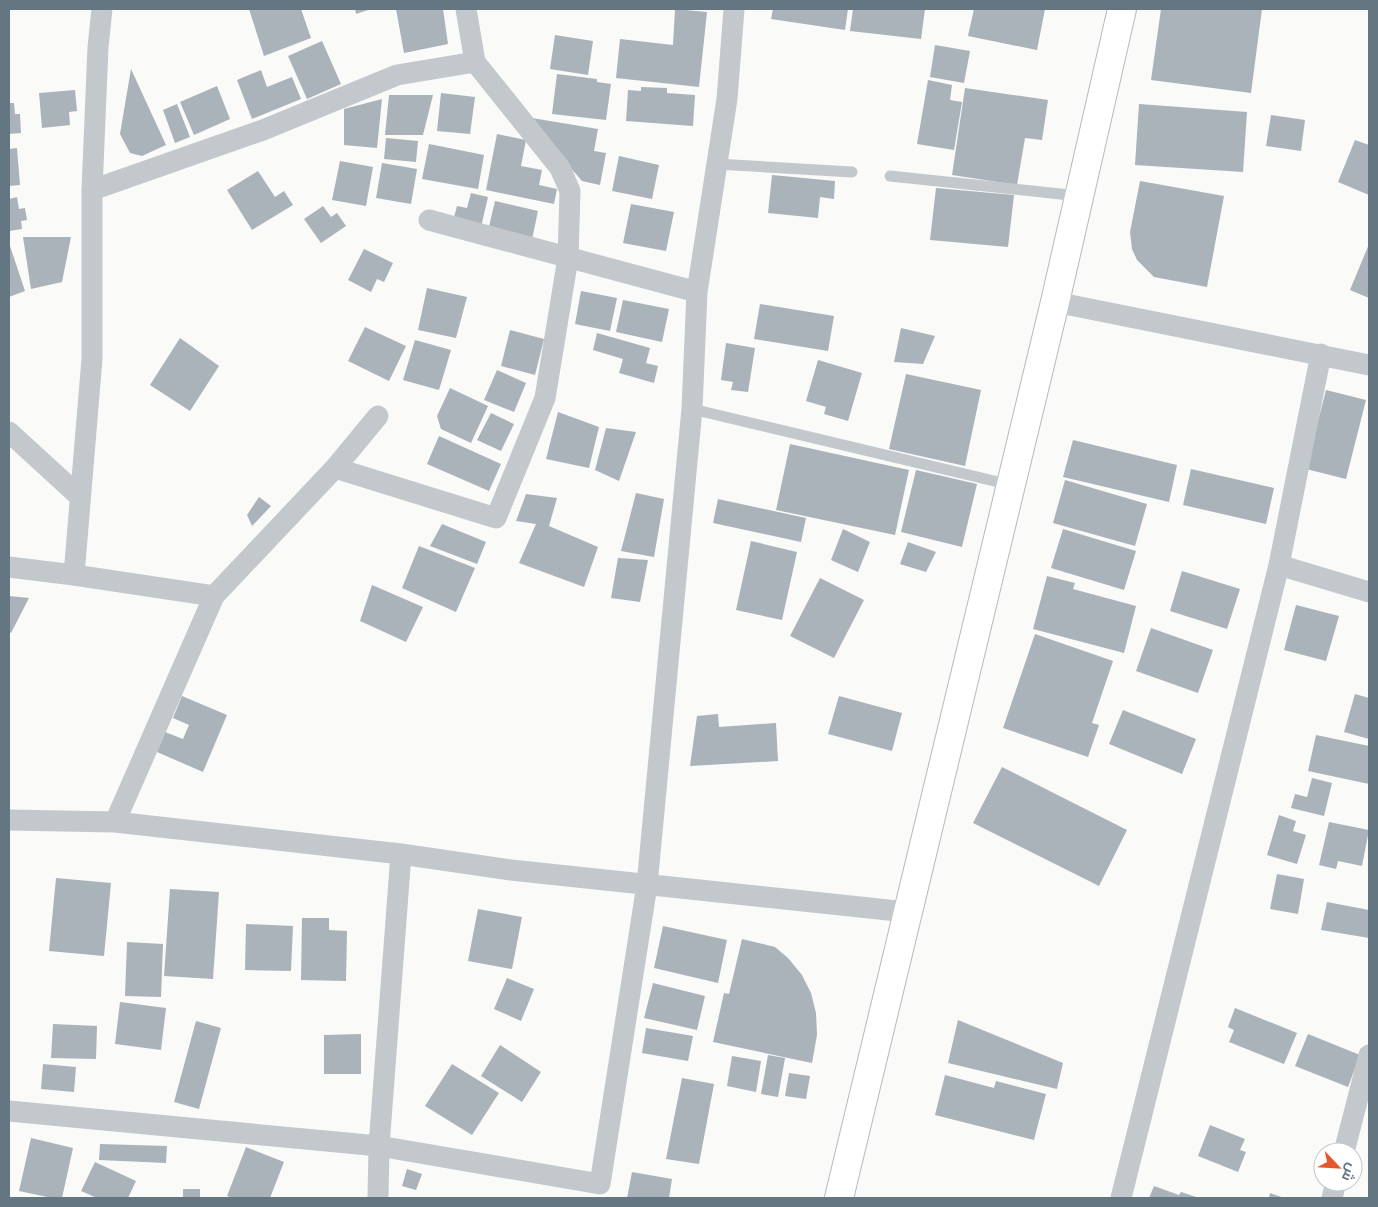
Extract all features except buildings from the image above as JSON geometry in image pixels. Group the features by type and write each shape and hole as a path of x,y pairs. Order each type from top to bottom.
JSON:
{"street":[{"path":"74,575 92,359 92,190 98,47 102,9"},
{"path":"334,468 496,518 545,398 568,258 570,191 560,168 475,62 466,9"},
{"path":"9,1111 379,1146 600,1184 647,885 692,408 697,292 727,99 734,9"},
{"path":"839,1198 1055,302 1122,9"},
{"path":"92,190 263,130 397,75 475,62"},
{"path":"429,220 697,292"},
{"path":"1055,302 1369,364"},
{"path":"1121,1198 1279,565 1321,354"},
{"path":"115,822 214,596 334,468 378,416"},
{"path":"9,432 80,497"},
{"path":"1279,565 1369,592"},
{"path":"9,567 214,596"},
{"path":"9,820 115,822 401,854 511,870 907,912"},
{"path":"378,1198 379,1146 401,854"},
{"path":"1347,1142 1369,1055"}],"lane":[{"path":"717,164 852,172"},
{"path":"890,176 1079,196"},
{"path":"692,408 1011,485"}]}
